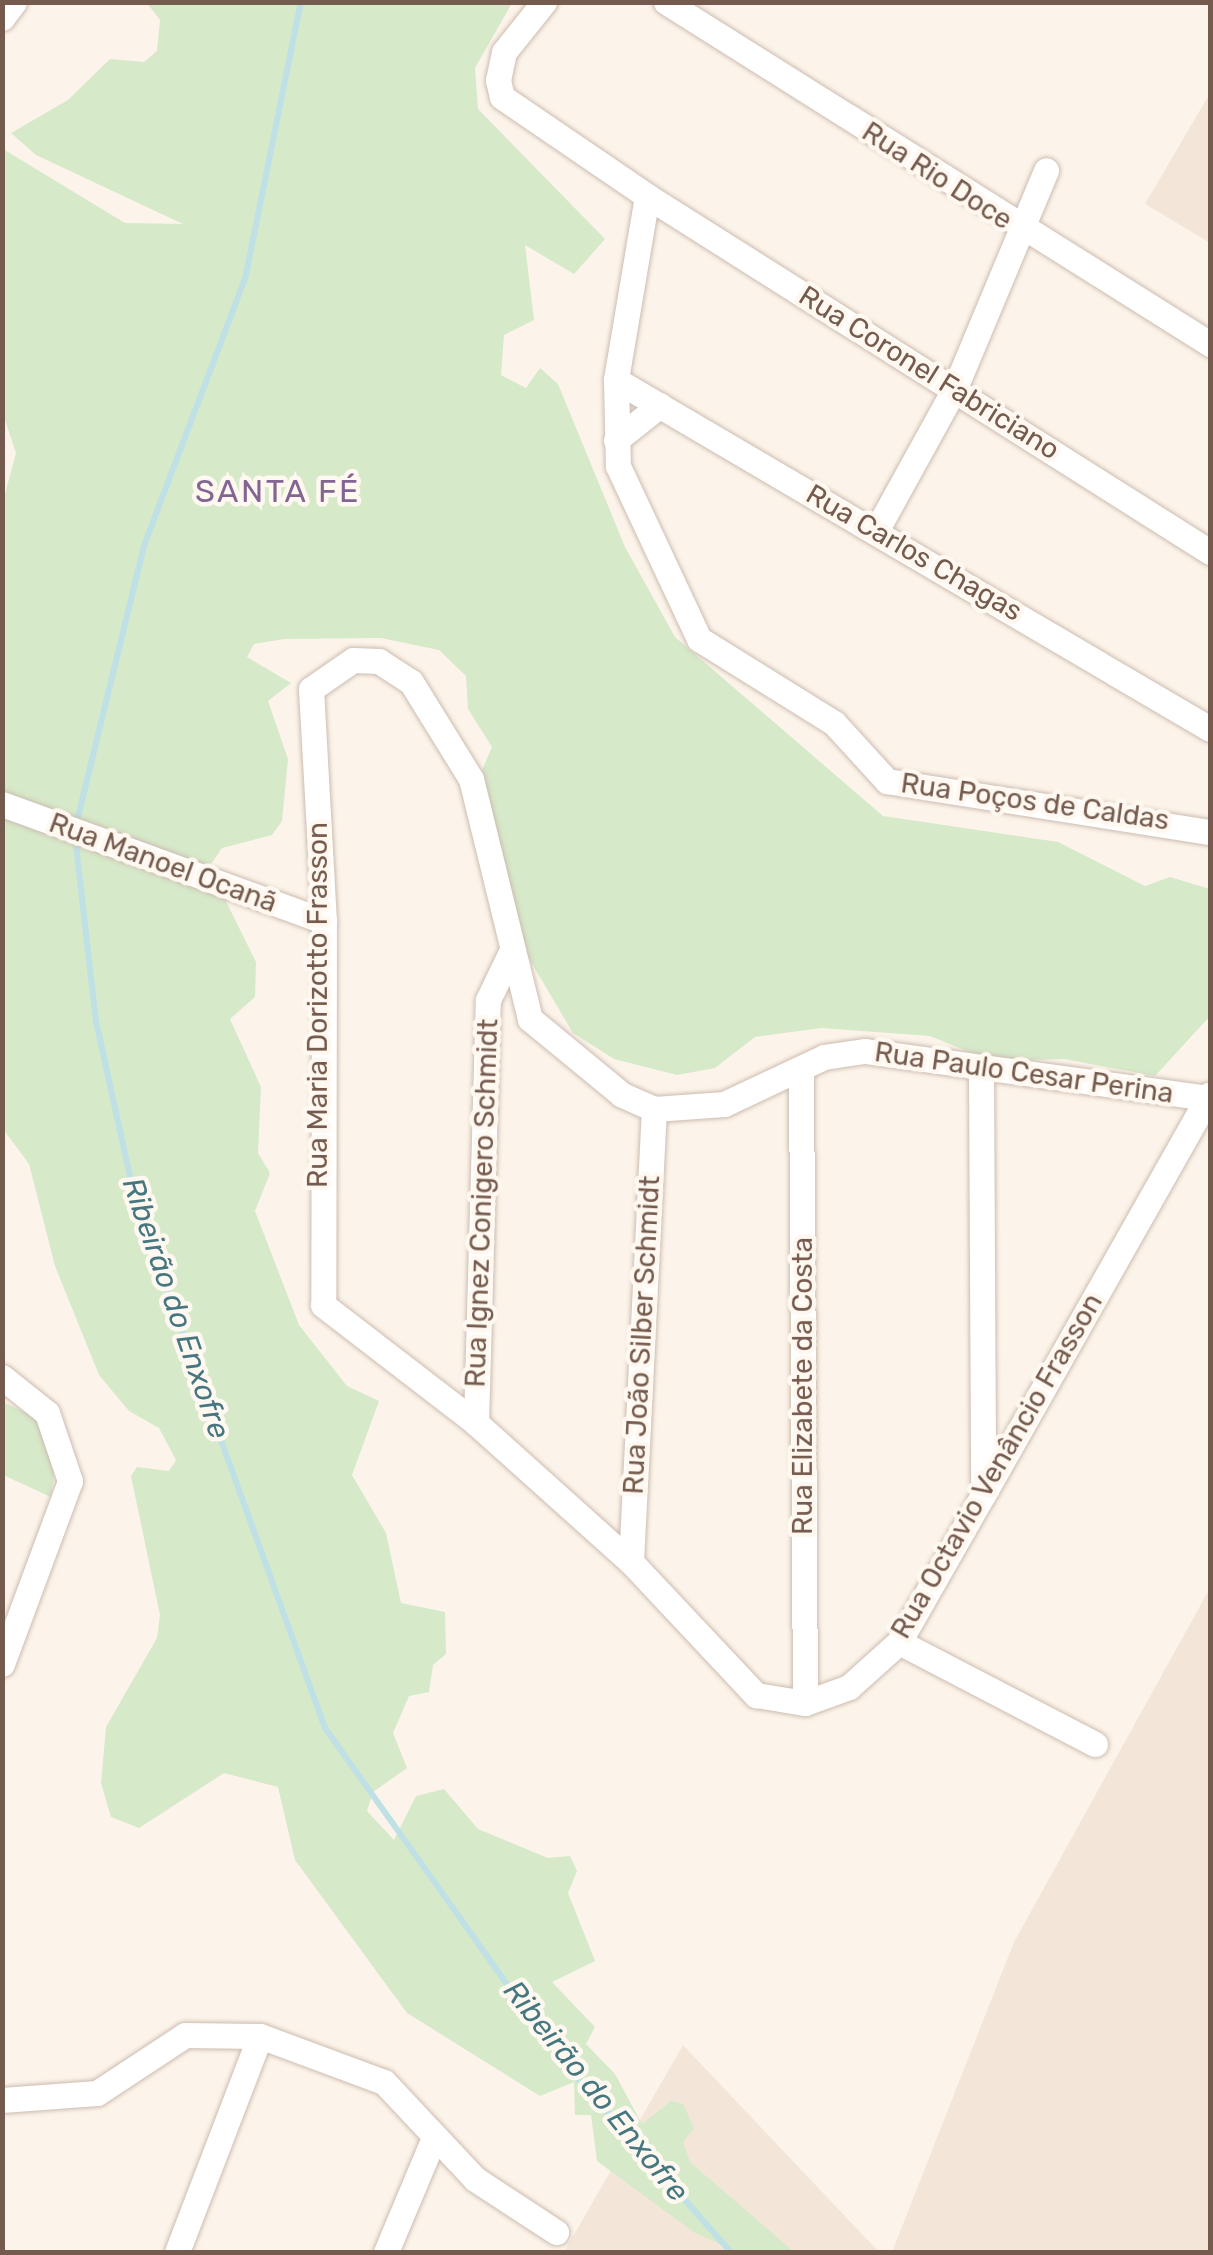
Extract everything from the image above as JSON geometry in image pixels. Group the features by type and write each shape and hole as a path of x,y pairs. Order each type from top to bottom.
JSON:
{"street":[{"path":"2,18 14,2"},
{"path":"544,2 504,52 502,97 647,196"},
{"name":"Rua Rio Doce","path":"666,2 1024,232 1210,344"},
{"path":"876,530 954,388 1024,232 1046,170"},
{"name":"Rua Poços de Caldas","path":"647,196 616,380 616,440 626,498 699,638 834,723 887,782 1202,825"},
{"name":"Rua Coronel Fabriciano","path":"647,196 1210,552"},
{"name":"Rua Carlos Chagas","path":"616,380 1210,728"},
{"path":"616,440 660,405"},
{"name":"Rua Maria Dorizotto Frasson","path":"317,1284 324,921 311,689 327,672 379,661 410,682 471,778 510,954"},
{"name":"Rua Manoel Ocanã","path":"2,804 324,921"},
{"path":"510,954 539,1034 654,1109"},
{"name":"Rua Ignez Conigero Schmidt","path":"476,1423 488,1000 510,954"},
{"name":"Rua Paulo Cesar Perina","path":"654,1109 724,1104 801,1069 864,1051 981,1073 1209,1096"},
{"name":"Rua Elizabete da Costa","path":"801,1069 805,1702"},
{"path":"981,1073 983,1495"},
{"name":"Rua Octavio Venâncio Frasson","path":"317,1284 323,1305 476,1423 631,1562 732,1676 756,1695 805,1702 849,1686 899,1642 1209,1096"},
{"name":"Rua João Silber Schmidt","path":"631,1562 654,1109"},
{"path":"2,1378 47,1413 70,1481 2,1664"},
{"path":"899,1642 1096,1744"},
{"path":"2,2100 97,2093 185,2035 260,2036 384,2082 475,2179 556,2232"},
{"path":"177,2252 260,2036"},
{"path":"386,2252 434,2138"}],"shaded area":[{"path":"1210,93 1210,243 1145,204"},
{"path":"1210,1588 1210,2252 892,2252 1014,1942"},
{"path":"683,2045 879,2252 564,2252"}],"green space":[{"path":"147,3 512,3 475,68 478,109 605,239 574,274 525,245 534,320 504,335 501,375 526,388 540,368 558,384 625,547 675,637 883,816 1058,842 1145,886 1170,877 1210,889 1210,1016 1155,1076 1064,1059 991,1061 930,1036 821,1028 755,1037 715,1068 677,1075 614,1059 573,1033 512,930 474,789 492,747 468,709 466,676 439,650 381,638 284,639 254,644 247,657 291,683 268,701 288,759 282,821 272,835 222,848 209,867 256,962 255,997 230,1019 261,1087 258,1153 270,1173 255,1211 299,1325 347,1386 379,1401 352,1475 386,1533 401,1603 445,1612 446,1654 433,1665 429,1692 409,1696 393,1733 407,1768 373,1792 367,1811 394,1840 416,1796 444,1789 478,1829 548,1858 570,1856 577,1871 568,1893 595,1961 552,1982 595,2027 586,2044 615,2074 642,2124 671,2101 683,2104 694,2128 683,2142 690,2162 794,2252 739,2252 695,2233 597,2161 591,2115 575,2115 574,2082 540,2096 407,2013 295,1860 278,1787 224,1773 139,1828 111,1817 101,1783 106,1727 157,1638 160,1615 131,1476 137,1467 169,1471 176,1460 159,1428 129,1411 99,1375 55,1266 29,1164 3,1129 2,505 16,453 3,414 3,149 125,223 183,224 36,155 11,133 68,100 110,59 144,62 157,51 160,20"},
{"path":"3,1402 37,1418 54,1473 51,1497 3,1475"}],"waterway":[{"name":"Ribeirão do Enxofre","path":"76,825 145,543 245,279 301,2"},
{"name":"Ribeirão do Enxofre","path":"75,837 96,1021 136,1205 325,1728 555,2052 731,2252"}],"district":[{"name":"SANTA FÉ","path":"278,491"}]}
